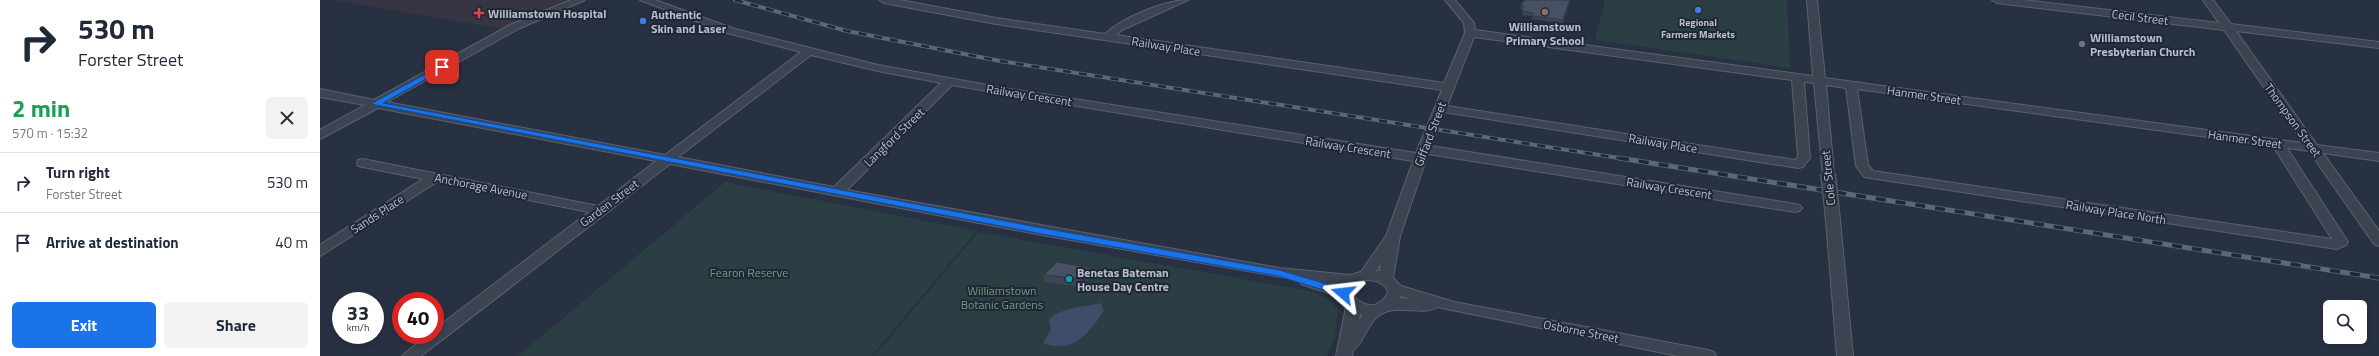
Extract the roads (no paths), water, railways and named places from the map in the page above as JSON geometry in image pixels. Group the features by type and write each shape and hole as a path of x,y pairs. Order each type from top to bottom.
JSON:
{"street":[{"path":"320,135 514,27 580,0"},
{"name":"Railway Crescent","path":"645,0 731,31 878,68 950,81 1422,154 1795,208"},
{"name":"Railway Place","path":"884,0 996,21 1448,87"},
{"path":"1108,37 1118,28 1183,0"},
{"path":"1450,0 1469,23 1470,32"},
{"name":"Cole Street","path":"1812,0 1846,356"},
{"name":"Cecil Street","path":"1997,0 2379,45"},
{"name":"Thompson Street","path":"2208,0 2379,241"},
{"name":"Hanmer Street","path":"1470,32 2379,157"},
{"name":"Giffard Street","path":"1366,274 1393,236 1439,108 1470,32"},
{"name":"Garden Street","path":"410,356 599,210 809,51"},
{"name":"Railway Place","path":"1439,108 1798,164 1804,158 1798,78"},
{"name":"Langford Street","path":"837,192 950,81"},
{"name":"Railway Place North","path":"1851,85 1862,166 1869,174 2337,244 2341,242 2278,144"},
{"path":"320,93 1042,231 1346,286 1366,274 1390,290 1374,310 1346,352"},
{"name":"Anchorage Avenue","path":"363,163 599,210"},
{"name":"Sands Place","path":"320,251 435,177"},
{"name":"Giffard Street","path":"1390,290 1393,236"},
{"path":"1346,286 1346,300 1354,307 1374,310"},
{"name":"Osborne Street","path":"1390,290 1453,307 1708,356"},
{"path":"1346,352 1354,307"}],"water":[{"path":"1101,303 1104,311 1092,328 1079,340 1063,346 1054,346 1043,343 1051,330 1049,319 1061,312 1074,308"}],"railway":[{"path":"735,0 847,31 1000,61 1625,159"},
{"path":"1619,158 2379,278"}],"place":[{"name":"Regional Farmers Markets","path":"1698,10"},
{"name":"Williamstown Primary School","path":"1545,12"},
{"name":"Williamstown Hospital","path":"479,13"},
{"name":"Authentic Skin and Laser","path":"643,21"},
{"name":"Williamstown Presbyterian Church","path":"2082,44"},
{"name":"Benetas Bateman House Day Centre","path":"1069,279"}],"park label":[{"name":"Fearon Reserve","path":"749,272"},
{"name":"Williamstown Botanic Gardens","path":"1002,297"}]}
